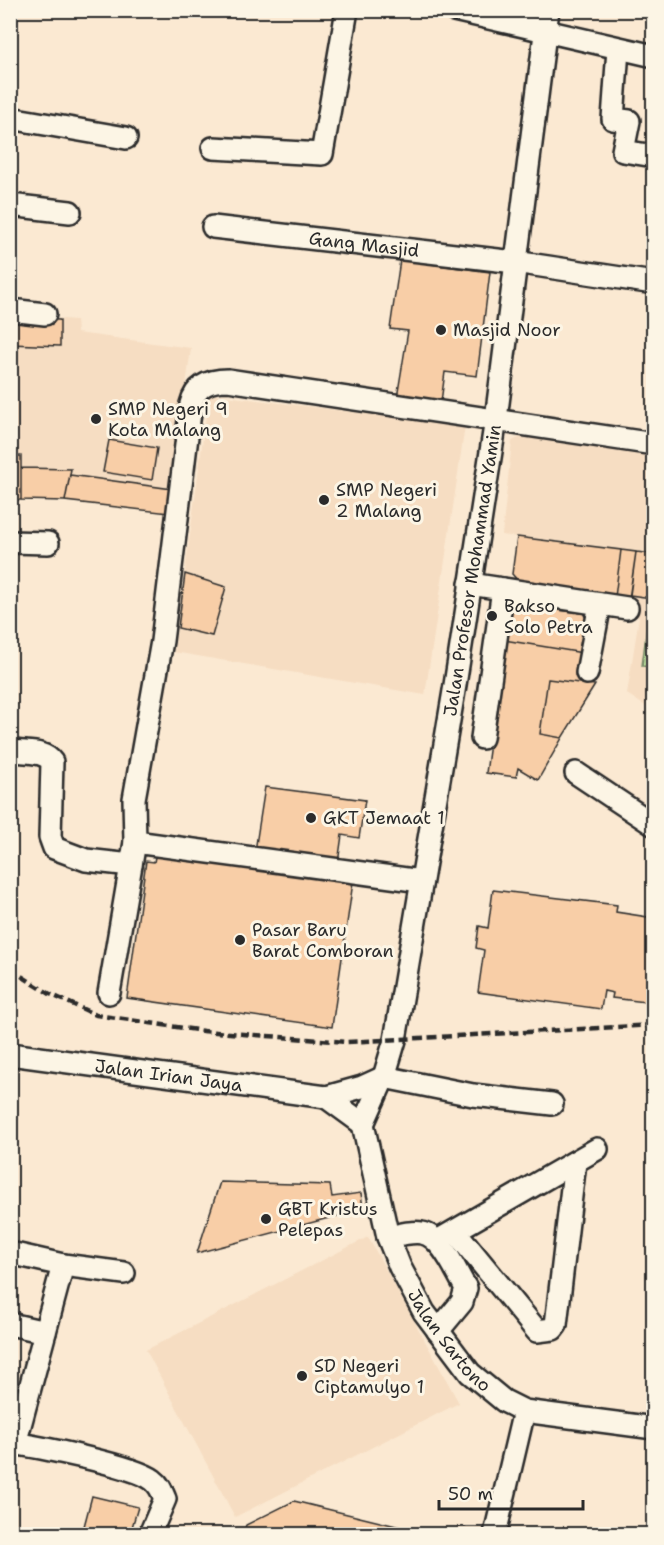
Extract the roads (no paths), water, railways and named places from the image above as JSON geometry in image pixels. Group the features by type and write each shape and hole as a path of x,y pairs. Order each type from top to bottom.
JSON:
{"street":[{"path":"213,148 322,154 347,10"},
{"path":"454,10 546,21 618,49 654,56"},
{"name":"Jalan Profesor Mohammad Yamin","path":"363,1124 384,1077 395,1040 496,419 546,21"},
{"path":"618,49 614,119 629,121 623,151 654,156"},
{"path":"10,118 126,138"},
{"path":"10,205 70,212"},
{"name":"Gang Masjid","path":"213,227 515,262 654,283"},
{"path":"10,310 45,314"},
{"path":"109,993 135,842 134,799 162,641 191,404 196,391 209,382 228,380 654,444"},
{"path":"10,542 48,543"},
{"path":"470,584 627,608"},
{"path":"482,738 503,589"},
{"path":"587,673 600,604"},
{"path":"10,750 48,756 52,762 50,837 54,848 86,860 131,865"},
{"path":"576,773 654,825"},
{"path":"135,842 421,880"},
{"name":"Jalan Irian Jaya","path":"10,1054 326,1097 362,1087 384,1077"},
{"path":"384,1077 473,1095 552,1104"},
{"name":"Jalan Irian Jaya","path":"326,1097 363,1124"},
{"name":"Jalan Sartono","path":"363,1124 388,1237 410,1287 438,1331 470,1373 504,1401 524,1411 654,1428"},
{"path":"446,1236 597,1149"},
{"path":"388,1237 421,1232 446,1236 537,1331 553,1329 556,1325 575,1162"},
{"path":"438,1331 462,1302 466,1288 446,1236"},
{"path":"10,1253 63,1265 124,1274"},
{"path":"63,1265 13,1443 123,1467 153,1479 160,1486 165,1499 150,1534"},
{"path":"10,1324 45,1332"},
{"path":"495,1534 524,1411"}],"railway":[{"path":"10,969 50,994 96,1015 203,1031 346,1042 654,1025"}],"place":[{"name":"Masjid Noor","path":"441,330"},
{"name":"SMP Negeri 9 Kota Malang","path":"96,419"},
{"name":"SMP Negeri 2 Malang","path":"324,500"},
{"name":"Bakso Solo Petra","path":"492,616"},
{"name":"GKT Jemaat 1","path":"311,818"},
{"name":"Pasar Baru Barat Comboran","path":"240,940"},
{"name":"GBT Kristus Pelepas","path":"266,1219"},
{"name":"SD Negeri Ciptamulyo 1","path":"302,1376"}]}
